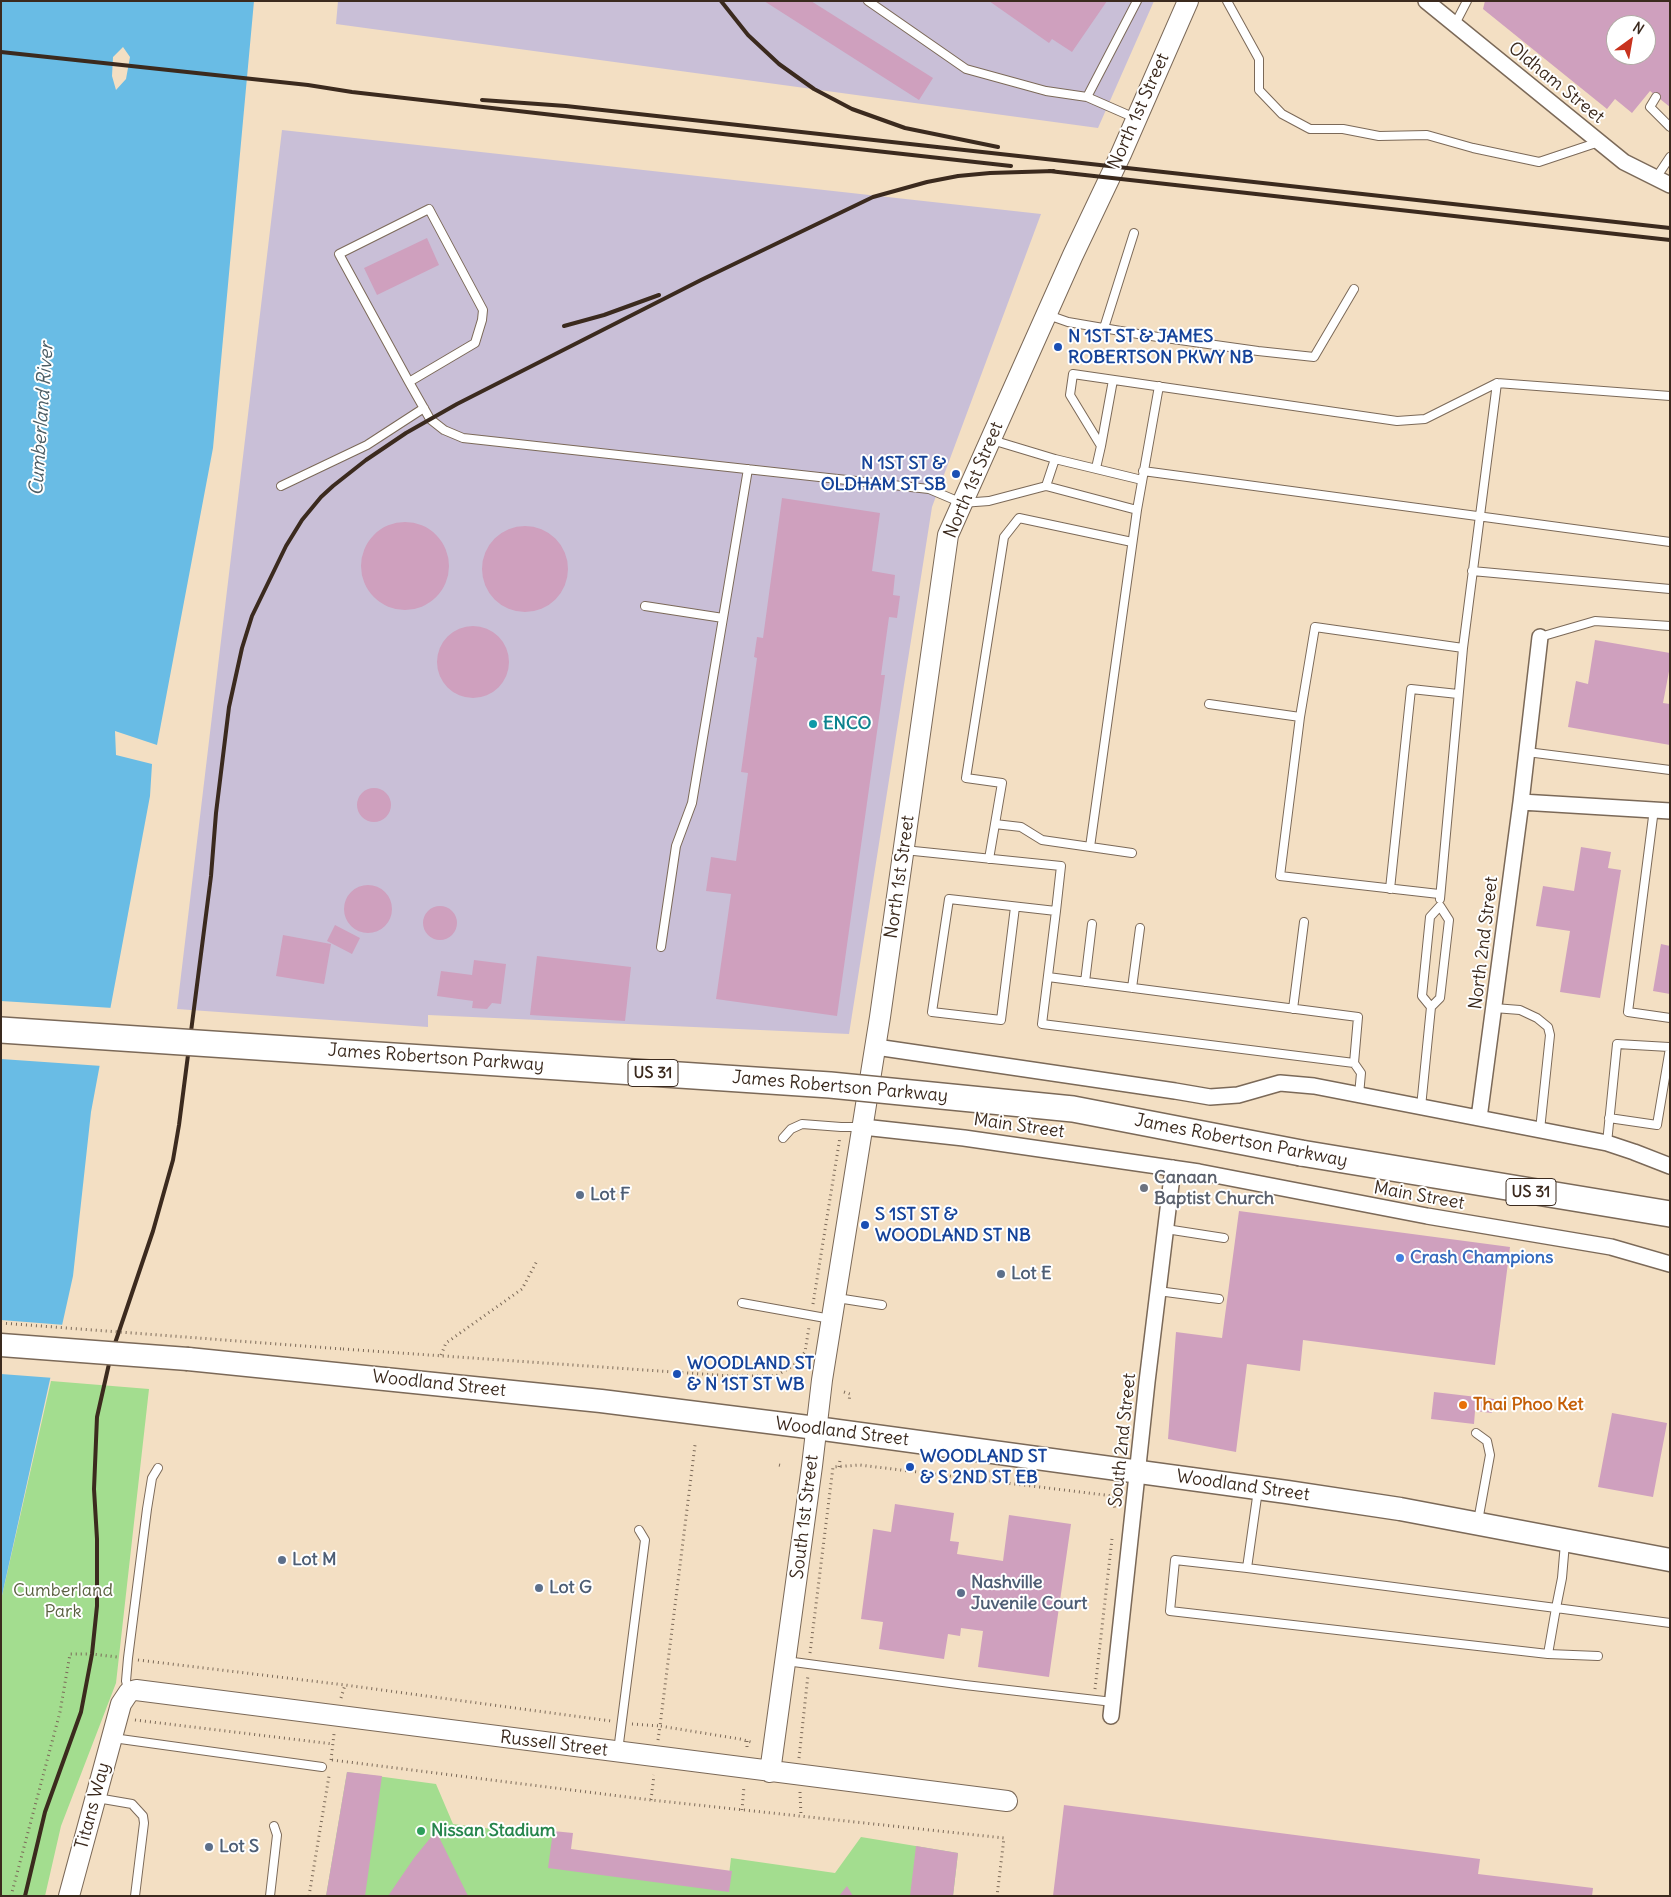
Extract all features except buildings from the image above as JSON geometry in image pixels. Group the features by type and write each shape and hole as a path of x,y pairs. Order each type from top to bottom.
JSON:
{"main road":[{"name":"James Robertson Parkway","path":"1,1030 839,1086 1073,1108 1300,1153 1670,1214"},
{"name":"Woodland Street","path":"1,1345 188,1359 601,1401 816,1428 1360,1502 1670,1560"}],"street":[{"name":"North 1st Street","path":"870,1084 948,535 1046,314 1137,119 1188,1"},
{"name":"Oldham Street","path":"1426,1 1454,26 1624,162 1670,185"},
{"name":"North 2nd Street","path":"1479,1118 1525,772 1540,637"},
{"path":"1521,802 1670,811"},
{"path":"876,1047 1210,1097 1238,1095 1280,1083 1314,1086 1607,1143 1670,1166"},
{"name":"South 1st Street","path":"770,1772 831,1320 870,1084"},
{"name":"Main Street","path":"863,1127 964,1138 1173,1168 1427,1216 1611,1247 1670,1264"},
{"name":"South 2nd Street","path":"1112,1709 1173,1168"},
{"name":"Russell Street","path":"129,1692 136,1690 618,1753 1007,1801"},
{"path":"123,1718 124,1697 129,1692"},
{"name":"Titans Way","path":"69,1896 111,1738 123,1718"}],"lane":[{"path":"868,1 966,69 1046,91 1087,97 1137,119"},
{"path":"1087,97 1137,1"},
{"path":"1227,1 1259,59 1259,90 1282,114 1310,129 1343,129 1379,136 1427,135 1473,148 1539,162 1600,142"},
{"path":"1454,26 1467,1"},
{"path":"1656,97 1650,107 1670,127"},
{"path":"1656,178 1670,157"},
{"path":"409,382 475,343 482,320 483,310 429,210 339,254 409,382 430,419 444,430 463,438 929,489 962,503 989,501 1046,486 1137,510"},
{"path":"1104,328 1134,233"},
{"path":"1046,314 1068,322 1104,328 1258,352 1314,358 1354,289"},
{"path":"1101,446 1070,395 1073,374 1397,421 1426,420 1497,383 1670,396"},
{"path":"1096,468 1113,380"},
{"path":"1421,1107 1431,1008 1440,998 1449,920 1440,906 1439,894 1463,648 1497,383"},
{"path":"1090,847 1132,542 1159,386"},
{"path":"281,486 366,445 424,408"},
{"path":"990,439 1055,459 1142,480"},
{"path":"1046,486 1055,459"},
{"path":"661,947 676,846 692,803 748,469"},
{"path":"1144,471 1670,542"},
{"path":"989,859 1002,783 966,778 1004,537 1019,518 1132,542"},
{"path":"1472,571 1670,589"},
{"path":"645,606 723,618"},
{"path":"1540,637 1595,621 1670,626"},
{"path":"1439,894 1280,876 1300,717 1315,627 1463,648"},
{"path":"1390,889 1411,689 1458,694"},
{"path":"1209,704 1300,717"},
{"path":"1527,752 1670,770"},
{"path":"1654,809 1628,1012 1670,1018"},
{"path":"995,824 1021,827 1042,840 1132,853"},
{"path":"904,850 1061,866 1042,1024 1354,1063"},
{"path":"1015,907 1001,1020 932,1012 949,899 1056,911"},
{"path":"1431,1008 1422,996 1430,917 1440,906"},
{"path":"1293,1008 1304,922"},
{"path":"1085,982 1092,924"},
{"path":"1132,988 1140,928"},
{"path":"1048,977 1358,1017 1354,1063 1361,1073 1359,1094"},
{"path":"1494,1008 1520,1010 1548,1027 1550,1036 1540,1130"},
{"path":"1607,1143 1609,1118 1617,1044 1670,1048 1657,1125 1609,1118"},
{"path":"783,1138 791,1128 802,1124 863,1127"},
{"path":"1166,1229 1224,1238"},
{"path":"1158,1291 1219,1299"},
{"path":"835,1298 882,1305"},
{"path":"742,1303 831,1320"},
{"path":"1476,1433 1486,1441 1490,1456 1478,1523"},
{"path":"129,1692 126,1681 128,1658 147,1510 152,1478 158,1468"},
{"path":"1247,1568 1258,1488"},
{"path":"618,1753 645,1540 640,1530"},
{"path":"1548,1654 1562,1578 1565,1541"},
{"path":"1598,1656 1548,1654 1170,1611 1175,1560 1670,1623"},
{"path":"786,1661 965,1685 1094,1699 1112,1709"},
{"path":"111,1738 322,1767"},
{"path":"95,1798 132,1804 142,1816 144,1823 135,1896"},
{"path":"270,1896 277,1835 274,1826"}],"path":[{"path":"1,1323 730,1376 776,1376 795,1366 805,1352 841,1127"},
{"path":"441,1355 446,1343 522,1289 537,1261"},
{"path":"844,1392 850,1394 849,1401"},
{"path":"658,1742 695,1445"},
{"path":"839,1467 840,1460"},
{"path":"799,1755 832,1468 860,1465 1113,1496 1114,1518"},
{"path":"1094,1699 1112,1537"},
{"path":"11,1896 60,1712 70,1654 92,1654 128,1658 355,1686 621,1723 660,1726 740,1738 749,1742 747,1747"},
{"path":"123,1718 333,1744"},
{"path":"309,1896 331,1760 651,1800 1004,1838 997,1896"},
{"path":"651,1800 654,1774"},
{"path":"742,1810 744,1785"},
{"path":"800,1791 801,1816"}],"shaded area":[{"path":"338,1 1154,1 1098,128 336,24"},
{"path":"282,130 1041,214 932,507 849,1034 428,1015 428,1027 177,1009"}],"green space":[{"name":"Cumberland Park","path":"51,1381 149,1389 116,1683 61,1826 45,1896 1,1896 1,1600"},
{"name":"Nissan Stadium","path":"347,1772 436,1784 453,1824 556,1837 554,1852 729,1875 731,1858 835,1873 861,1837 958,1853 953,1896 326,1896"}],"water":[{"name":"Cumberland River","path":"1,1 254,1 213,448 157,745 115,731 116,755 152,764 150,796 91,1112 73,1276 1,1600"}],"pier":[{"path":"123,47 130,57 126,79 116,90 112,76 113,57"},
{"path":"1,1001 113,1008 102,1066 1,1059"},
{"path":"1,1320 65,1325 54,1378 1,1374"}],"railway":[{"path":"721,1 748,35 779,64 814,89 852,109 905,128 998,147"},
{"path":"1,52 308,85 352,92 1011,166"},
{"path":"482,100 566,106 1670,228"},
{"path":"1049,171 1670,240"},
{"path":"25,1896 45,1812 81,1712 92,1654 97,1606 97,1539 94,1489 97,1417 111,1355 153,1231 173,1160 211,876 216,813 229,707 242,648 252,616 286,546 302,520 321,497 366,460 406,433 457,404 701,280 873,197 927,182 958,176 1054,171"},
{"path":"564,326 604,315 659,295"}],"place":[{"name":"N 1ST ST & JAMES ROBERTSON PKWY NB","path":"1058,347"},
{"name":"N 1ST ST & OLDHAM ST SB","path":"956,474"},
{"name":"ENCO","path":"813,724"},
{"name":"Canaan Baptist Church","path":"1144,1188"},
{"name":"Lot F","path":"580,1195"},
{"name":"S 1ST ST & WOODLAND ST NB","path":"865,1225"},
{"name":"Crash Champions","path":"1400,1258"},
{"name":"Lot E","path":"1001,1274"},
{"name":"WOODLAND ST & N 1ST ST WB","path":"677,1374"},
{"name":"Thai Phoo Ket","path":"1463,1405"},
{"name":"WOODLAND ST & S 2ND ST EB","path":"910,1467"},
{"name":"Lot M","path":"282,1560"},
{"name":"Lot G","path":"539,1588"},
{"name":"Nashville Juvenile Court","path":"961,1593"},
{"name":"Nissan Stadium","path":"421,1831"},
{"name":"Lot S","path":"209,1847"}]}
